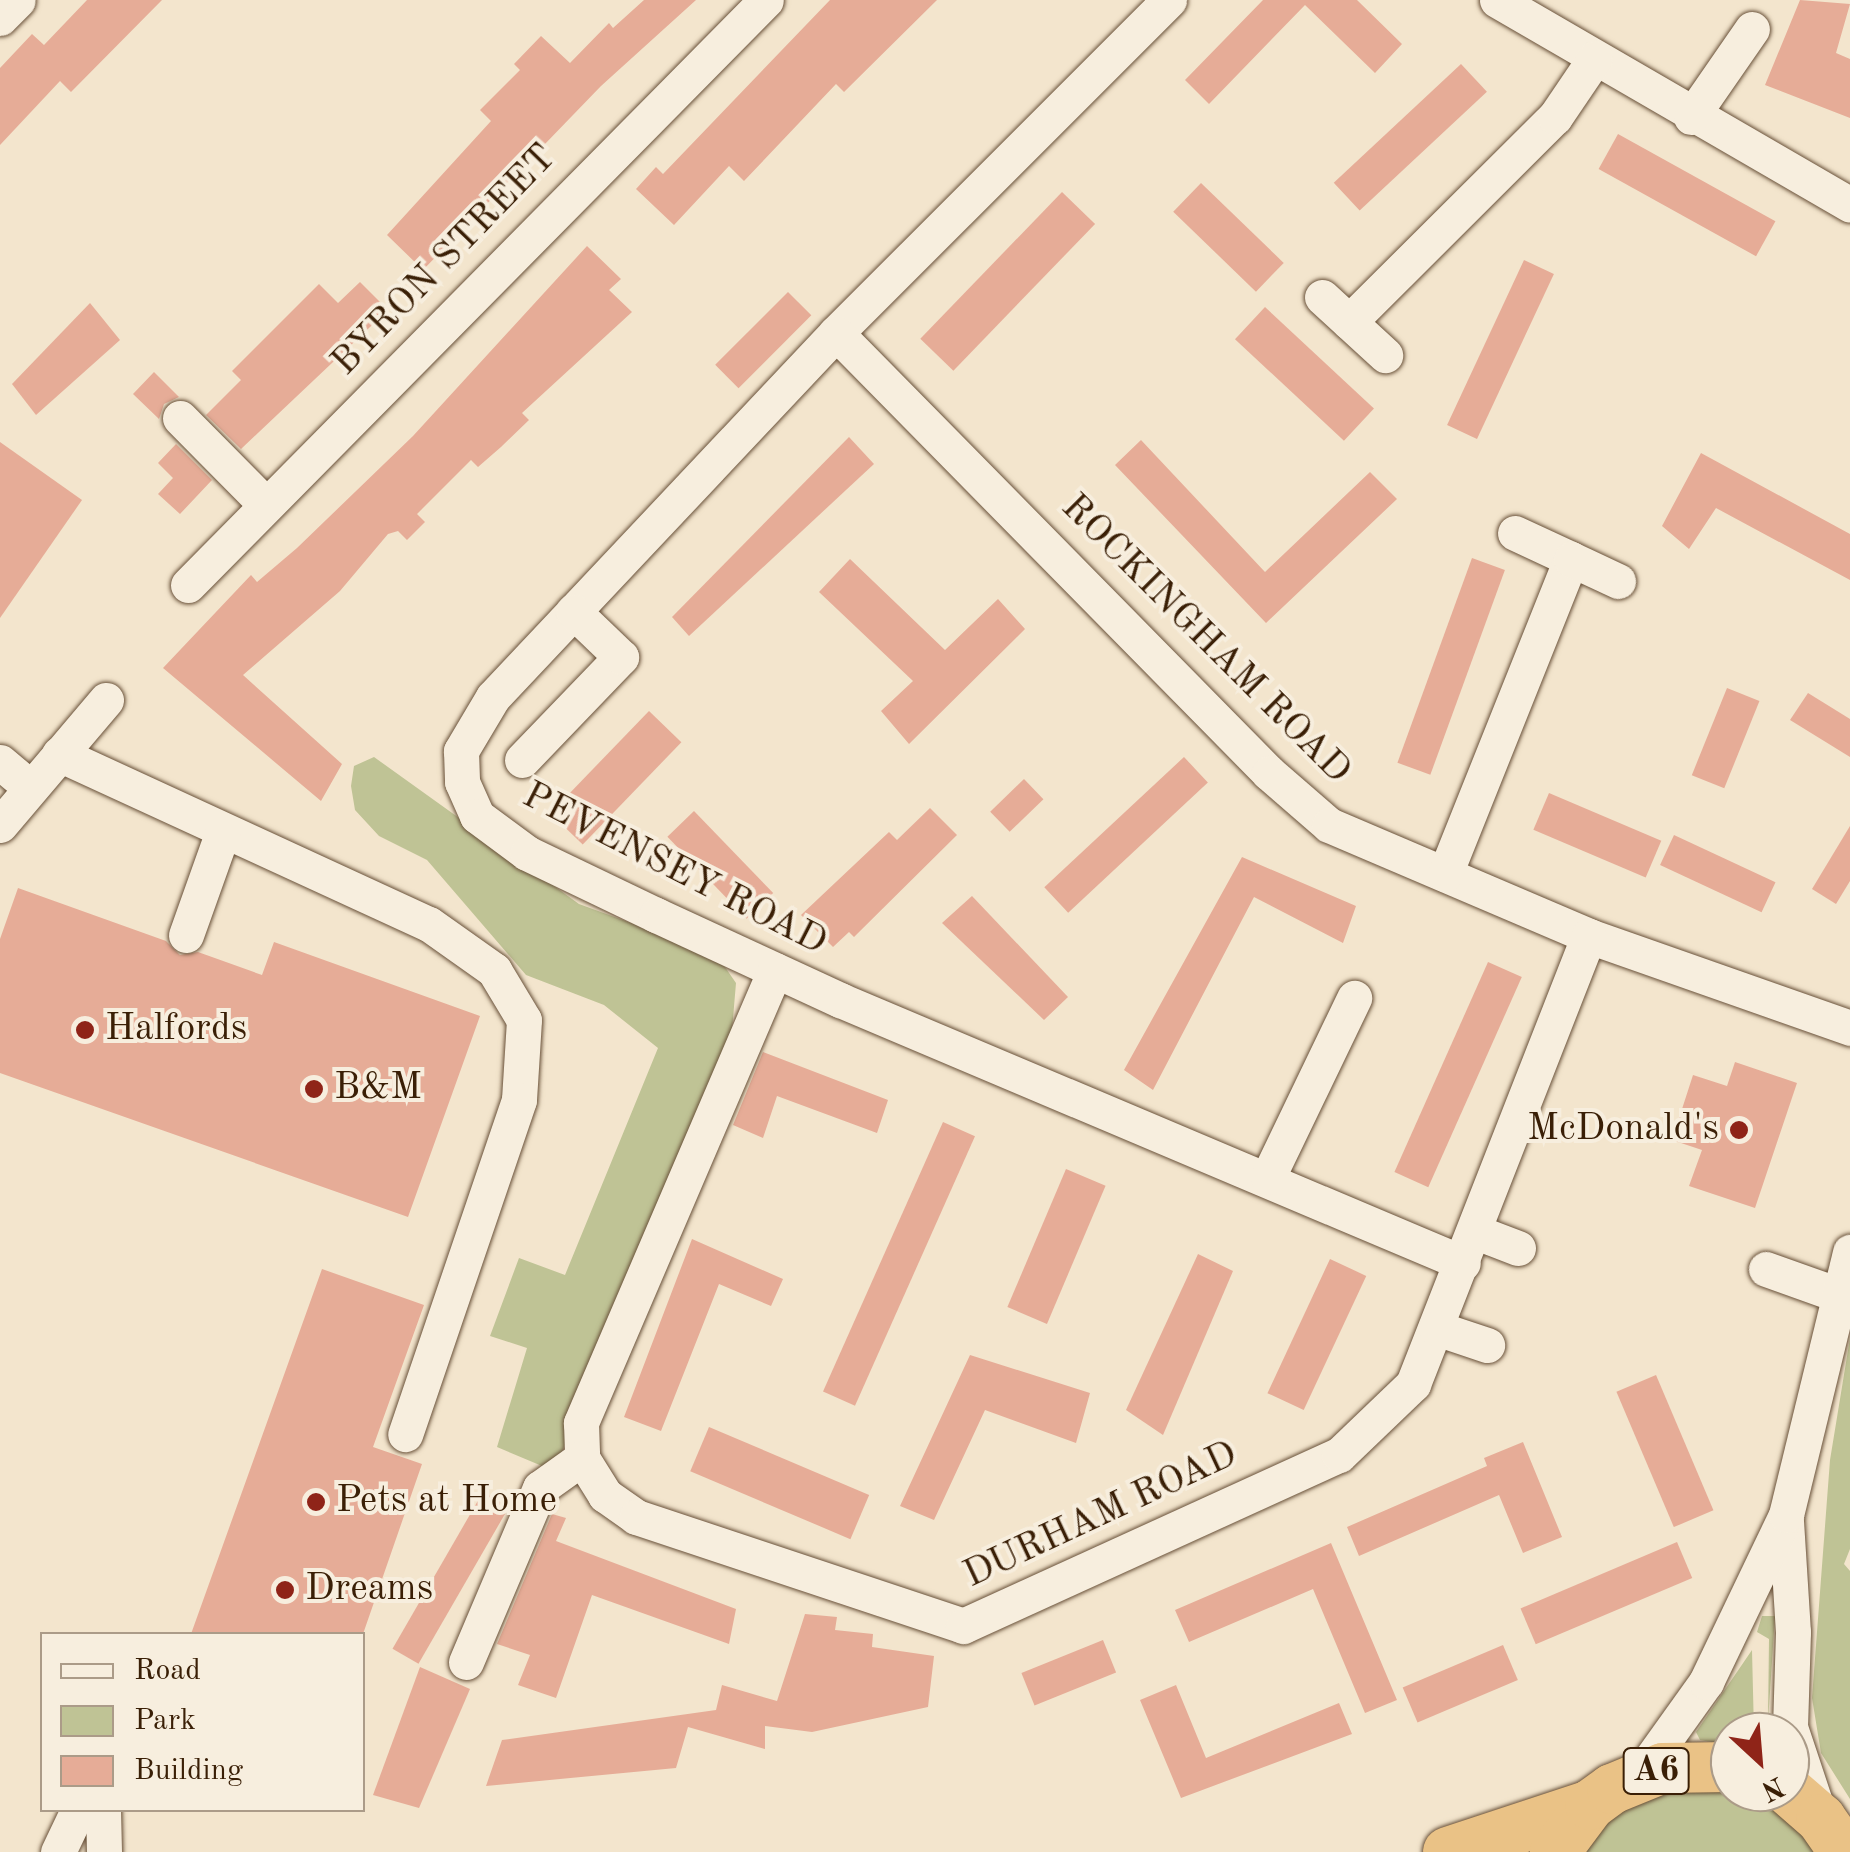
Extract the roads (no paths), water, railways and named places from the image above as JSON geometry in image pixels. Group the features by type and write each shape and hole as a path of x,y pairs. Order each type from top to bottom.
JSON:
{"highway":[{"name":"A6","path":"1448,1852 1590,1805 1638,1776 1686,1764 1710,1766"},
{"name":"A6","path":"1555,1852 1590,1805"}],"street":[{"path":"0,18 18,0"},
{"name":"BYRON STREET","path":"188,585 766,0"},
{"name":"PEVENSEY ROAD","path":"1169,0 836,333 573,611 470,730 461,751 462,782 477,816 527,853 775,970 1268,1177 1469,1247 1518,1248"},
{"path":"1497,0 1692,117 1847,197"},
{"path":"1692,117 1752,29"},
{"path":"1348,322 1555,117 1595,58"},
{"path":"1322,297 1385,355"},
{"name":"ROCKINGHAM ROAD","path":"836,333 1296,799 1365,843 1589,936 1850,1028"},
{"path":"180,418 266,505"},
{"path":"1514,533 1618,581"},
{"path":"1446,874 1571,559"},
{"path":"522,760 621,658 573,611"},
{"path":"0,825 106,700"},
{"path":"58,754 429,924 494,970 524,1020 519,1100 404,1434"},
{"path":"0,762 31,788"},
{"path":"186,935 224,832"},
{"name":"DURHAM ROAD","path":"582,1458 605,1496 636,1518 963,1626 1339,1455 1413,1384 1589,936"},
{"path":"466,1662 540,1488 582,1458 582,1422 689,1206 775,970"},
{"path":"1268,1177 1354,998"},
{"path":"1638,1776 1706,1682 1786,1515 1849,1258"},
{"path":"1766,1269 1839,1295"},
{"path":"1436,1328 1487,1345"},
{"path":"1786,1515 1793,1632 1790,1727 1828,1828"},
{"path":"58,1852 94,1812"},
{"path":"94,1812 104,1852"},
{"path":"94,1812 124,1852"}],"place":[{"name":"Halfords","path":"85,1030"},
{"name":"B&M","path":"314,1089"},
{"name":"McDonald's","path":"1739,1130"},
{"name":"Pets at Home","path":"316,1502"},
{"name":"Dreams","path":"285,1590"}]}
